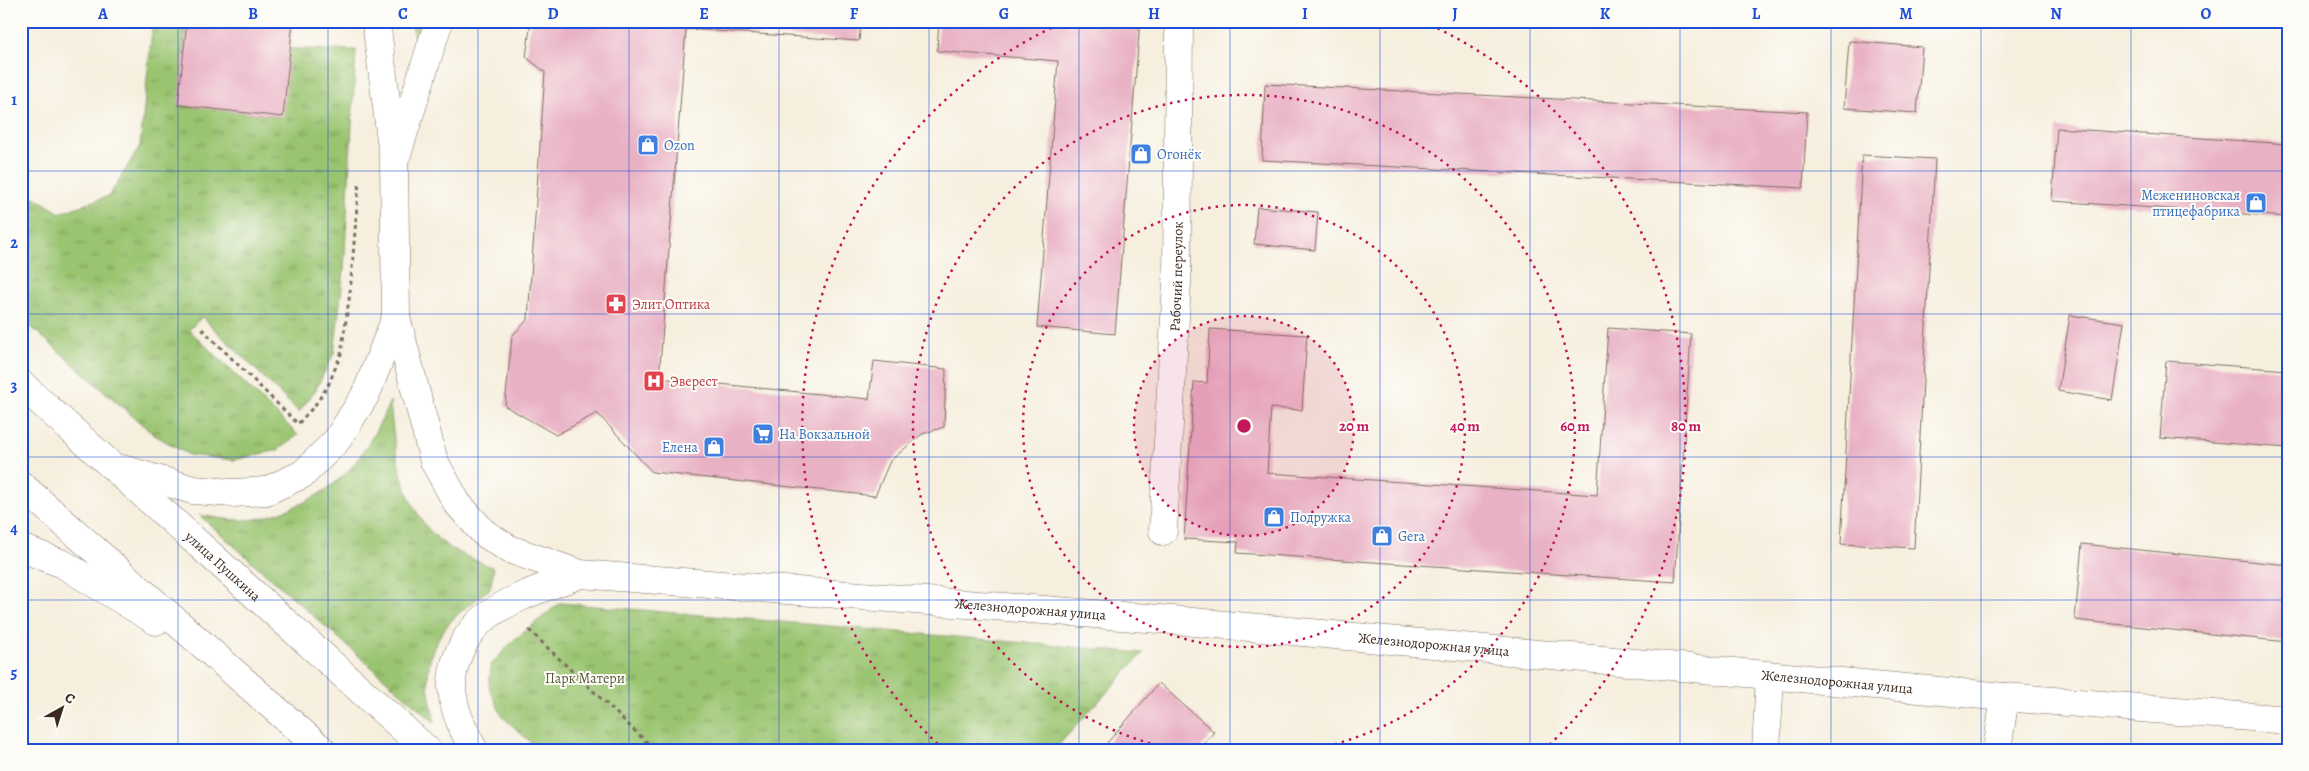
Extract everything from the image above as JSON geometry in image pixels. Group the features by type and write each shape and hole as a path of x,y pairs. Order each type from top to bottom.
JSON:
{"main road":[{"path":"376,21 394,163 396,317 434,461 457,504 484,533 509,549 580,574"},
{"path":"394,163 439,21"},
{"name":"Рабочий переулок","path":"1163,531 1177,282 1179,21"},
{"path":"116,468 193,490 234,493 266,491 303,474 337,440 366,394 396,317"},
{"name":"улица Пушкина","path":"21,384 426,750"},
{"path":"21,485 322,750"},
{"path":"21,548 63,564 220,659"},
{"path":"474,750 462,726 453,696 455,662 466,639 486,617 511,602 580,574"},
{"name":"Железнодорожная улица","path":"580,574 1162,620 2005,697 2288,720"},
{"path":"1766,750 1770,676"},
{"path":"1997,750 2005,697"}],"path":[{"path":"202,329 298,424 315,406 328,386 341,354 350,293 359,180"},
{"path":"524,626 656,750"}],"green space":[{"path":"153,21 187,21 178,105 282,117 290,49 356,50 344,270 334,353 315,391 299,412 202,317 189,330 298,435 278,450 234,460 189,455 153,434 21,318 21,189 60,213 109,196 140,146"},
{"path":"411,21 425,21 416,49"},
{"path":"390,401 394,440 403,480 419,516 431,532 451,549 494,568 490,589 455,617 446,627 433,650 429,665 428,681 435,723 199,515 235,520 256,519 296,506 322,492 345,474 354,464 374,434"},
{"name":"Парк Матери","path":"560,603 1143,653 1054,750 539,750 502,716 489,687 491,665 514,640"}],"building":[{"path":"187,21 293,21 283,117 178,105"},
{"path":"531,21 861,21 859,41 686,29 659,378 869,399 874,361 946,369 944,427 922,434 890,461 875,496 652,472 597,413 556,435 505,406 512,336 528,319 545,72 526,57"},
{"path":"939,21 1140,21 1115,334 1037,327 1058,61 937,51"},
{"path":"1849,41 1922,47 1917,113 1844,108"},
{"path":"1265,84 1807,112 1803,188 1262,160"},
{"path":"2057,128 2288,144 2288,217 2052,201"},
{"path":"1862,155 1935,159 1914,548 1841,544"},
{"path":"1257,207 1318,212 1315,250 1254,244"},
{"path":"2070,315 2124,323 2112,400 2058,391"},
{"path":"1608,328 1691,334 1675,582 1237,553 1238,542 1184,539 1194,382 1207,383 1210,329 1307,335 1302,410 1271,408 1267,473 1597,495"},
{"path":"2166,361 2288,370 2288,448 2160,438"},
{"path":"2082,544 2288,565 2288,642 2075,620"},
{"path":"1159,683 1214,732 1199,750 1101,750"}],"place":[{"name":"Ozon","path":"648,145"},
{"name":"Огонёк","path":"1141,154"},
{"name":"Межениновская птицефабрика","path":"2256,203"},
{"name":"Элит Оптика","path":"616,304"},
{"name":"Эверест","path":"654,381"},
{"name":"На Вокзальной","path":"763,434"},
{"name":"Елена","path":"714,447"},
{"name":"Подружка","path":"1274,517"},
{"name":"Gera","path":"1382,536"}]}
